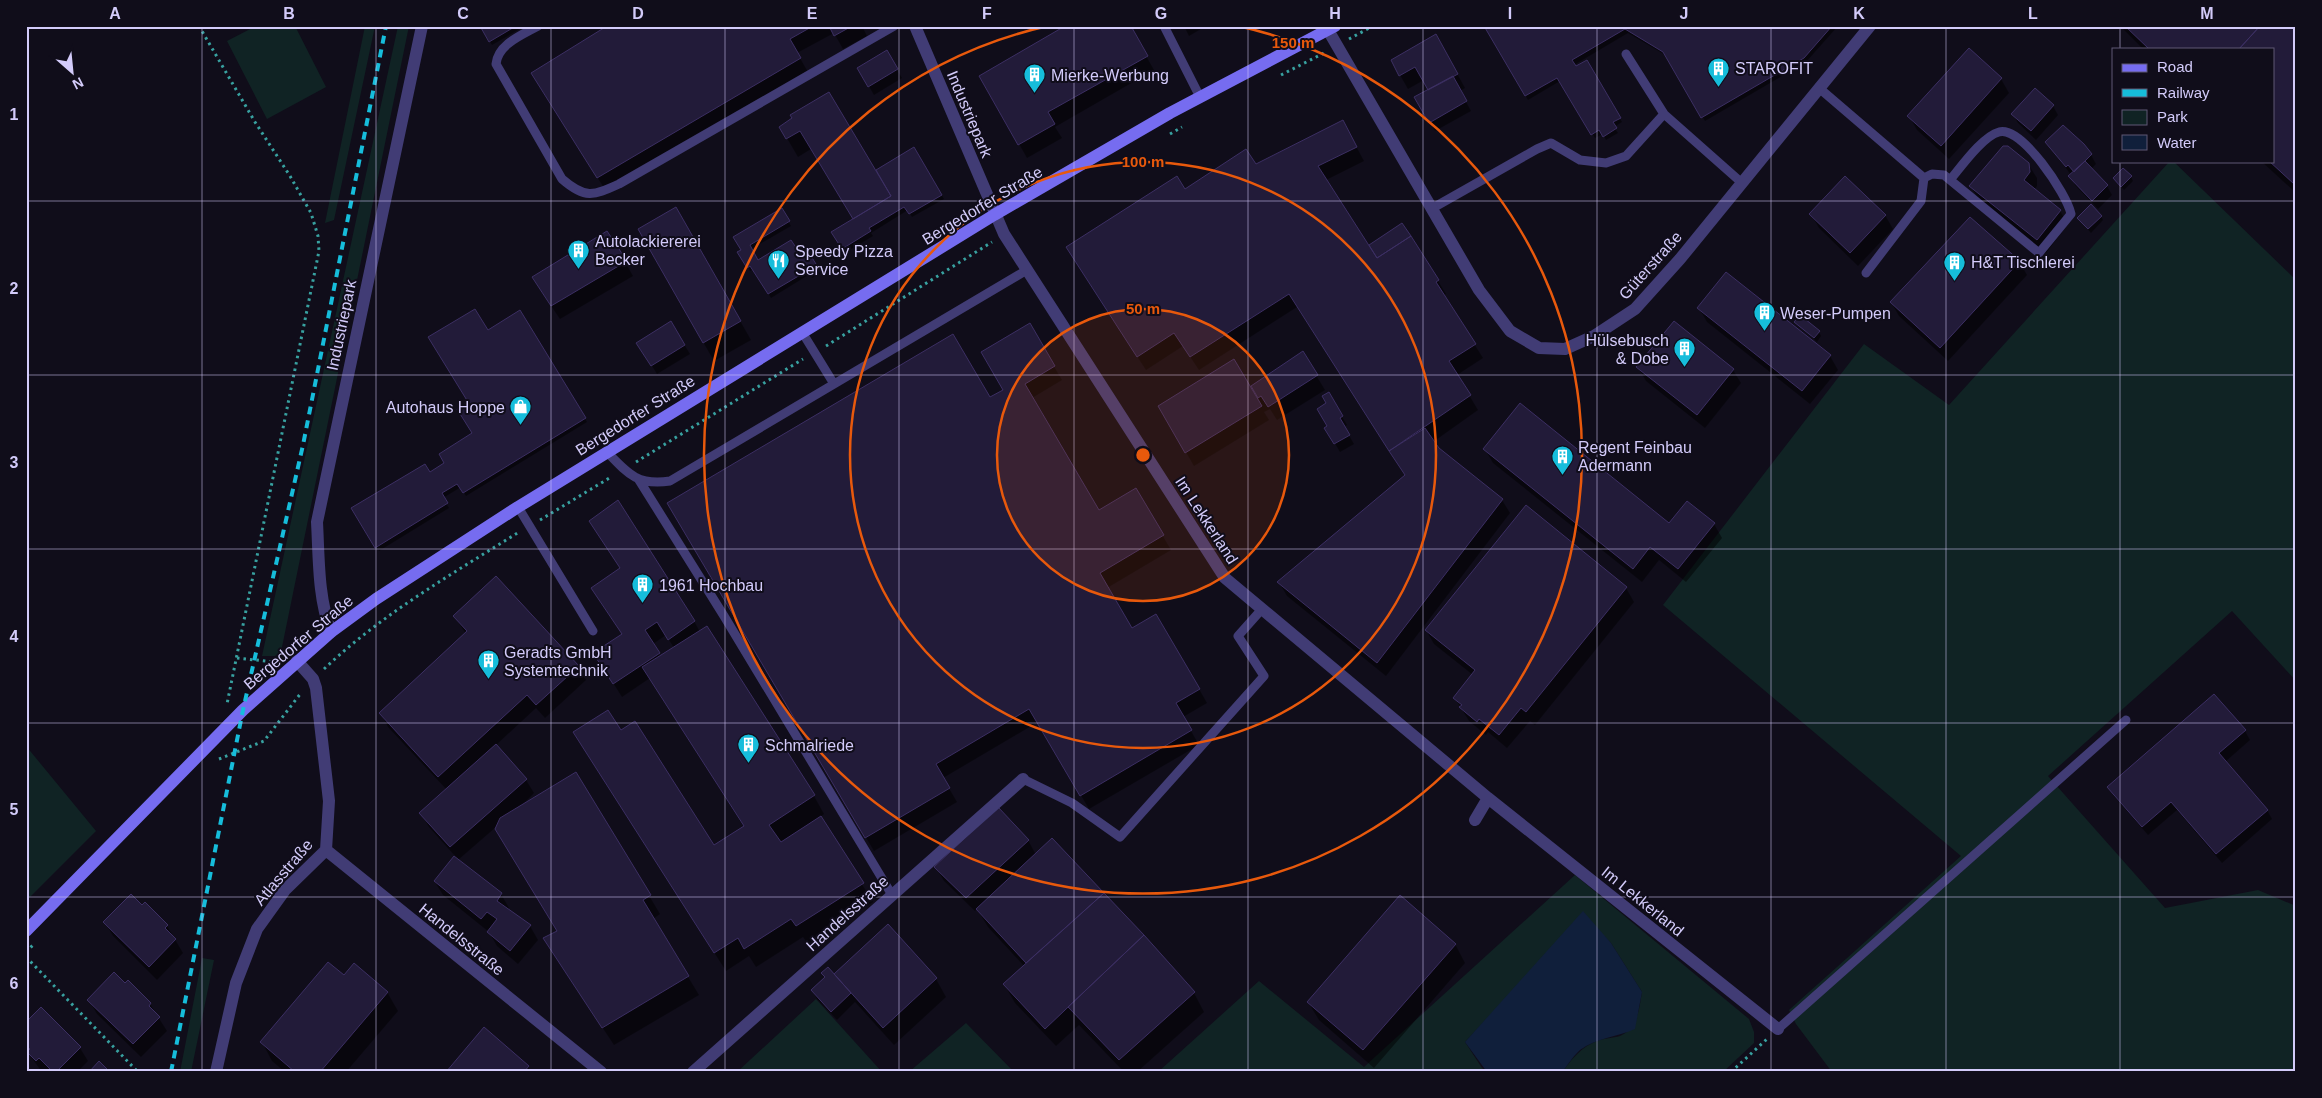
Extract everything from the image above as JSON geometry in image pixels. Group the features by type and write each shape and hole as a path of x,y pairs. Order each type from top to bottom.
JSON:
{"street":[{"name":"Industriepark","path":"331,632 326,617 322,591 317,522 422,26"},
{"name":"Industriepark","path":"915,26 994,215"},
{"name":"Güterstraße","path":"1331,28 1337,46 1479,290 1510,331 1539,348 1566,350 1594,336 1635,309 1680,259 1870,26"},
{"name":"Bergedorfer Straße","path":"26,931 232,720 331,632 457,545 994,215 1200,97 1331,28"},
{"name":"Im Lekkerland","path":"994,215 1004,234 1225,578 1488,798 1778,1029"},
{"name":"Atlasstraße","path":"216,1072 236,984 257,929 285,890 326,850 329,801 317,695 313,680 297,661"},
{"name":"Handelsstraße","path":"693,1072 1023,779"},
{"path":"1474,820 1488,798"},
{"name":"Handelsstraße","path":"326,850 601,1072"}],"lane":[{"path":"538,26 502,48 497,56 496,64 562,179 576,191 585,194 600,192 619,184 894,26"},
{"path":"1164,26 1200,97"},
{"path":"1626,54 1664,114 1742,183"},
{"path":"1820,88 1924,178"},
{"path":"1431,209 1551,143 1580,160 1606,163 1626,156 1664,114"},
{"path":"1924,178 1932,174 1944,176 2039,253 2071,214 2069,204 2038,159 2018,137 2010,132 2000,131 1989,136 1950,180"},
{"path":"1866,273 1921,201 1924,178"},
{"path":"638,480 655,483 670,481 1027,270"},
{"path":"802,332 834,384"},
{"path":"607,452 623,469 638,480 724,616 892,895"},
{"path":"518,507 593,631"},
{"path":"1023,779 1072,802 1120,837 1264,676 1238,636 1262,609"},
{"path":"1778,1029 2126,720"}],"path":[{"path":"199,26 311,213 318,236 319,251 237,658 273,662"},
{"path":"1277,77 1373,26"},
{"path":"1166,136 1182,127"},
{"path":"216,760 264,741 291,704 342,652 419,594 980,251 1004,234"},
{"path":"26,952 40,938"},
{"path":"26,957 138,1072"},
{"path":"1731,1072 1778,1029"}],"green space":[{"path":"256,26 295,26 326,87 267,119 227,41"},
{"path":"365,26 375,26 334,220 325,223"},
{"path":"398,26 409,26 281,652 275,656 262,656"},
{"path":"2169,162 2174,162 2296,280 2296,681 2232,611 2048,776 2165,908 2258,890 2296,906 2296,1072 1832,1072 1796,1024 1789,1010 1961,856 1663,605 1864,344 1949,405"},
{"path":"26,746 96,831 26,901"},
{"path":"1575,875 1749,1019 1754,1032 1754,1043 1723,1072 1562,1072 1573,1058 1586,1047 1600,1040 1626,1033 1637,1017 1640,1005 1642,992 1611,943 1592,924 1495,1010 1465,1042 1482,1068 1487,1072 1158,1072 1259,981 1364,1067"},
{"path":"202,958 214,960 191,1072 180,1072"},
{"path":"816,999 882,1072 737,1072"},
{"path":"966,1023 1014,1072 909,1072"}],"water":[{"path":"1583,911 1611,943 1642,992 1635,1029 1586,1046 1577,1052 1562,1072 1487,1072 1465,1042"}],"building":[{"path":"480,26 516,26 489,42"},
{"path":"607,26 813,26 790,39 801,58 597,178 531,73"},
{"path":"829,26 852,26 834,36"},
{"name":"Mierke-Werbung","path":"1065,26 1131,26 1148,56 1048,112 1055,124 1018,145 979,76"},
{"name":"STAROFIT","path":"1484,26 1832,26 1804,58 1701,118 1663,52 1625,29 1572,60 1576,66 1587,60 1621,118 1613,122 1617,128 1603,137 1599,130 1591,135 1557,78 1525,96"},
{"path":"2125,26 2260,26 2240,48 2148,48"},
{"path":"2260,26 2296,26 2296,182 2294,184 2270,162 2274,162 2274,48 2240,48"},
{"path":"1436,34 1458,74 1428,90 1415,67 1399,76 1391,60"},
{"path":"1969,48 2002,78 1941,146 1907,116"},
{"path":"887,50 898,69 868,87 857,68"},
{"path":"1453,76 1467,101 1429,123 1414,97"},
{"path":"2035,88 2054,105 2031,131 2011,114"},
{"path":"829,92 891,196 853,219 800,131 786,139 779,127 792,118 790,115"},
{"path":"1343,120 1357,147 1318,166 1377,258 1411,236 1439,280 1436,282 1476,344 1449,361 1471,395 1389,451 1289,294 1190,357 1174,333 1137,357 1066,247 1177,176 1185,189 1246,149 1256,164"},
{"path":"2063,125 2092,154 2074,172 2068,165 2066,167 2045,142"},
{"path":"2003,146 2008,146 2029,163 2030,172 2024,180 2061,210 2037,240 1969,186"},
{"path":"914,147 942,195 909,214 904,207 869,228 871,231 842,249 831,232 891,196 876,170"},
{"path":"2085,161 2108,185 2092,201 2068,176"},
{"path":"2123,168 2132,176 2121,187 2113,178"},
{"path":"1845,176 1886,215 1850,253 1809,214"},
{"path":"2091,204 2102,216 2088,229 2077,218"},
{"path":"676,207 741,321 703,343 638,229"},
{"path":"782,208 790,221 750,245 758,260 791,240 801,255 808,251 819,269 809,275 807,271 768,294 750,266 747,268 737,252 741,250 733,237"},
{"name":"H&T Tischlerei","path":"1970,217 2020,261 1940,348 1890,302"},
{"path":"1402,223 1411,236 1377,258 1369,245"},
{"name":"Autolackiererei Becker","path":"607,231 627,261 551,306 532,277"},
{"name":"Weser-Pumpen","path":"1726,272 1831,355 1802,391 1697,308"},
{"name":"Autohaus Hoppe","path":"475,309 488,330 520,310 586,418 463,493 457,484 442,493 448,503 375,548 351,508 425,464 430,472 444,463 439,454 472,433 457,409 468,402 428,337"},
{"path":"1800,315 1820,331 1814,338 1794,322"},
{"path":"671,321 685,345 651,366 636,343"},
{"name":"Hülsebusch & Dobe","path":"1674,321 1734,369 1697,415 1636,367"},
{"path":"1030,323 1055,366 1025,384 1099,510 1136,488 1164,535 1100,573 1132,628 1156,614 1200,689 1176,703 1192,730 1080,796 1029,709 936,764 950,788 865,838 667,503 953,334 990,397 1003,390 981,352"},
{"path":"1303,351 1318,375 1268,407 1261,396 1258,398 1251,386"},
{"path":"1234,359 1262,406 1185,453 1158,406"},
{"path":"1329,392 1343,416 1340,418 1350,435 1334,444 1324,428 1327,426 1317,409 1326,403 1322,396"},
{"name":"Regent Feinbau Adermann","path":"1520,403 1669,523 1687,501 1715,523 1678,569 1650,547 1633,569 1483,449"},
{"path":"1425,428 1439,448 1503,499 1377,663 1277,582 1405,475 1389,451"},
{"name":"1961 Hochbau","path":"618,500 695,621 668,640 657,622 645,630 660,653 613,684 593,653 622,634 591,588 620,568 589,521"},
{"path":"1526,505 1627,587 1526,712 1521,708 1499,735 1479,719 1477,722 1459,707 1462,705 1453,698 1475,670 1425,630"},
{"name":"Geradts GmbH Systemtechnik","path":"496,576 579,666 536,705 527,695 438,777 379,713 467,631 453,616"},
{"name":"Schmalriede","path":"707,626 815,795 769,825 781,842 821,816 864,883 796,926 791,919 744,949 738,938 714,953 573,732 608,710 621,730 635,721 714,845 744,826 642,667"},
{"path":"2214,694 2246,730 2219,753 2268,810 2216,854 2171,802 2142,827 2107,787"},
{"path":"496,744 527,779 450,847 419,813"},
{"path":"576,772 651,895 643,900 689,976 602,1028 543,938 557,931 495,829 500,818"},
{"path":"998,807 1029,840 966,898 934,867"},
{"path":"1052,838 1104,893 1026,963 976,909"},
{"path":"454,856 502,893 497,901 531,925 510,951 487,932 497,919 487,912 481,919 434,881"},
{"path":"1104,893 1144,935 1045,1029 1003,984"},
{"path":"131,894 142,905 145,902 168,925 165,928 176,939 149,967 103,922"},
{"path":"1400,895 1456,944 1363,1050 1307,1002"},
{"path":"888,924 937,978 883,1028 834,974"},
{"path":"1144,935 1195,992 1119,1060 1068,1007"},
{"path":"328,962 344,975 354,963 388,992 320,1072 295,1072 260,1042"},
{"path":"828,967 851,993 831,1012 811,990 825,977 821,973"},
{"path":"114,972 125,983 128,980 151,1003 149,1006 160,1017 133,1044 87,1000"},
{"path":"41,1007 81,1047 56,1072 53,1072 39,1058 36,1061 27,1052 30,1049 26,1046 26,1022"},
{"path":"484,1027 529,1066 524,1072 446,1072"},
{"path":"99,1061 110,1072 89,1072"}],"railway":[{"path":"171,1072 243,710 303,445 386,26"}],"place":[{"name":"STAROFIT","path":"1719,87"},
{"name":"Mierke-Werbung","path":"1035,94"},
{"name":"Autolackiererei Becker","path":"579,269"},
{"name":"Speedy Pizza Service","path":"779,279"},
{"name":"H&T Tischlerei","path":"1955,281"},
{"name":"Weser-Pumpen","path":"1764,332"},
{"name":"Hülsebusch & Dobe","path":"1685,368"},
{"name":"Autohaus Hoppe","path":"521,426"},
{"name":"Regent Feinbau Adermann","path":"1562,475"},
{"name":"1961 Hochbau","path":"643,604"},
{"name":"Geradts GmbH Systemtechnik","path":"488,680"},
{"name":"Schmalriede","path":"749,764"}]}
